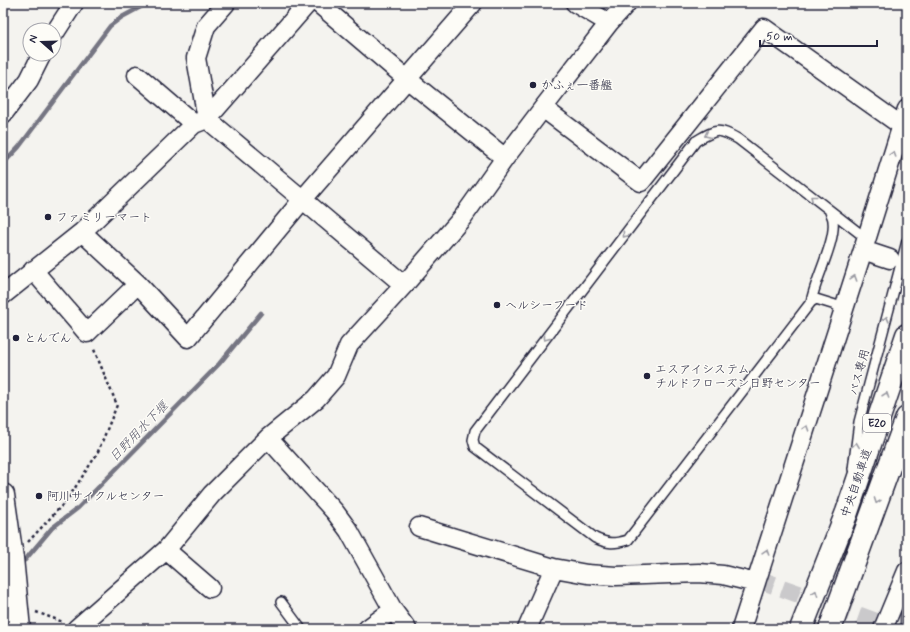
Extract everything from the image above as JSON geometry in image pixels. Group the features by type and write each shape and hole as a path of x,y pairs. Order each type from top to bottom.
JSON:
{"main road":[{"name":"中央自動車道","path":"801,629 847,512 907,335"},
{"name":"E20","path":"830,629 907,418"},
{"path":"4,507 8,565 17,604 19,629"}],"street":[{"path":"62,22 74,3"},
{"path":"201,121 196,58 206,26 226,3"},
{"path":"82,232 138,284 188,338 303,199 473,3"},
{"path":"575,3 609,23"},
{"path":"77,628 166,550 212,494 268,438 316,400 336,376 349,345 463,217 543,108 609,23 627,3"},
{"path":"3,295 82,232 201,121 319,4 407,79 505,158"},
{"path":"543,108 641,182 764,28 902,126"},
{"path":"3,114 29,80 38,62"},
{"path":"137,75 201,121 303,199 404,285"},
{"path":"741,629 845,308 907,108"},
{"path":"865,244 890,259"},
{"path":"33,270 87,333 138,284"},
{"path":"268,438 335,512 349,531 393,610 406,629"},
{"path":"419,528 554,568 587,574 616,576 699,573 723,575 756,583"},
{"path":"166,550 210,588"},
{"path":"527,629 554,568"},
{"path":"884,629 907,571"},
{"path":"367,629 393,610"}],"lane":[{"path":"845,308 816,299 811,302 628,540 619,543 606,543 595,538 475,447 473,440 475,431 696,141 709,133 722,130 738,139 830,211 865,244"},
{"path":"811,302 831,241 833,221 830,211"},
{"name":"バス専用","path":"847,512 859,422 907,241"},
{"path":"891,465 907,437"},
{"path":"282,602 301,629"}],"path":[{"path":"8,565 67,500 97,454 117,405 87,333"},
{"path":"17,604 77,628"}],"waterway":[{"name":"日野用水下堰","path":"3,164 19,147 110,26 122,17 148,3"},
{"name":"日野用水下堰","path":"25,560 52,528 78,508 219,364 261,313"},
{"path":"901,629 902,610 907,605"}],"tunnel":[{"path":"757,579 885,625"}],"place":[{"name":"かふぇ一番艦","path":"533,85"},
{"name":"ファミリーマート","path":"48,217"},
{"name":"ヘルシーフード","path":"497,305"},
{"name":"とんでん","path":"16,338"},
{"name":"エスアイシステム チルドフローズン日野センター","path":"647,376"},
{"name":"阿川サイクルセンター","path":"39,496"}]}
